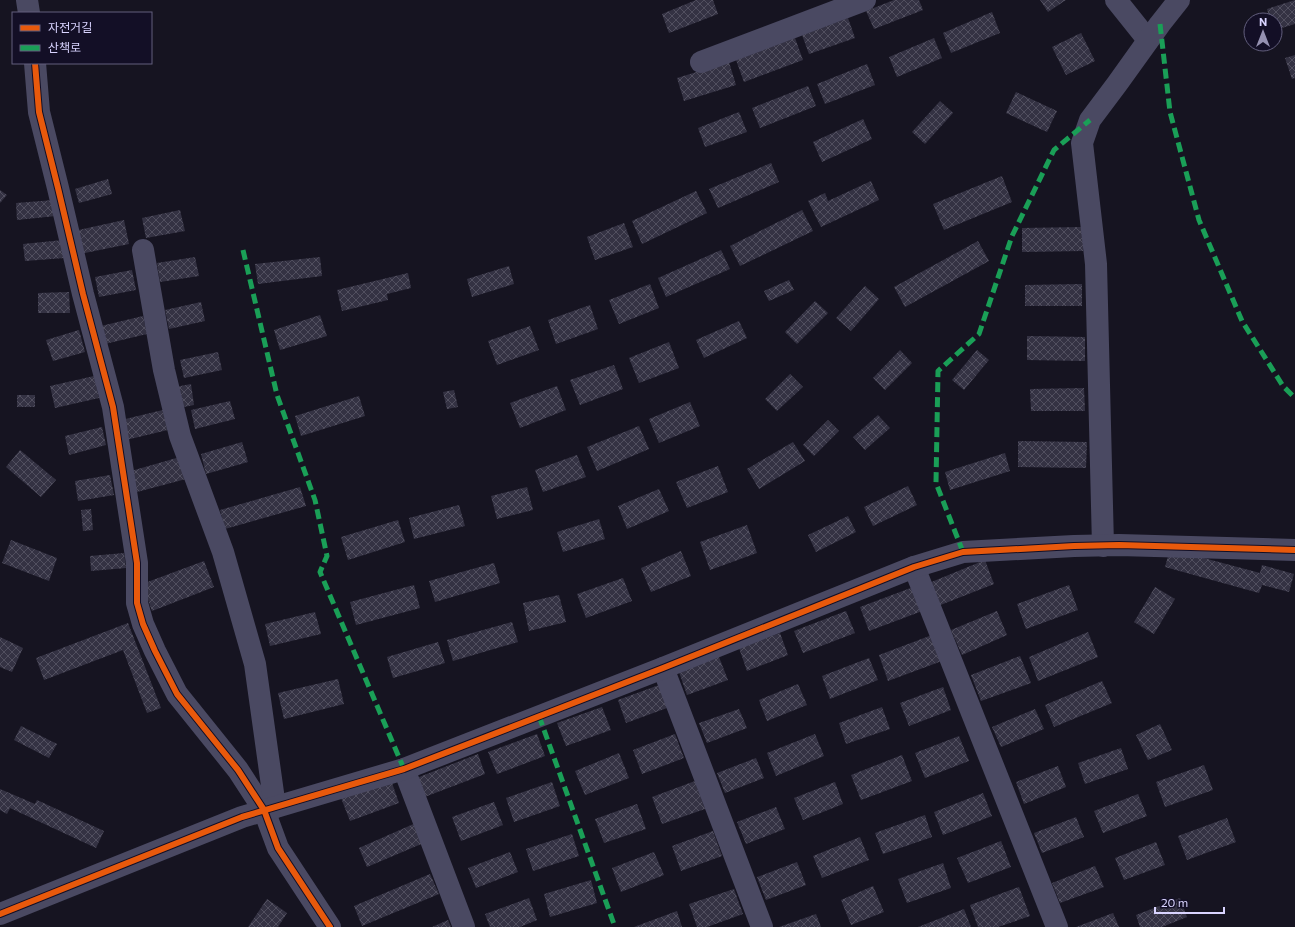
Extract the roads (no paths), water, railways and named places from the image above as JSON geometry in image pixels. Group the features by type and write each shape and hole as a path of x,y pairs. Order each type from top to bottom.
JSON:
{"street":[{"path":"27,0 29,12"},
{"path":"701,62 865,0"},
{"path":"1116,0 1148,40"},
{"path":"1103,546 1096,264 1082,143 1090,120 1179,0"},
{"path":"35,64 39,112 82,294 113,407 138,563 137,603 143,624 155,651 178,694 270,808"},
{"path":"143,250 164,370 180,436 223,552 256,664 270,808 278,848 330,927"},
{"path":"0,914 242,817 404,769 663,668 914,567 962,552 1103,546 1295,550"},
{"path":"914,567 1058,927"},
{"path":"663,668 762,927"},
{"path":"404,769 464,927"}]}
